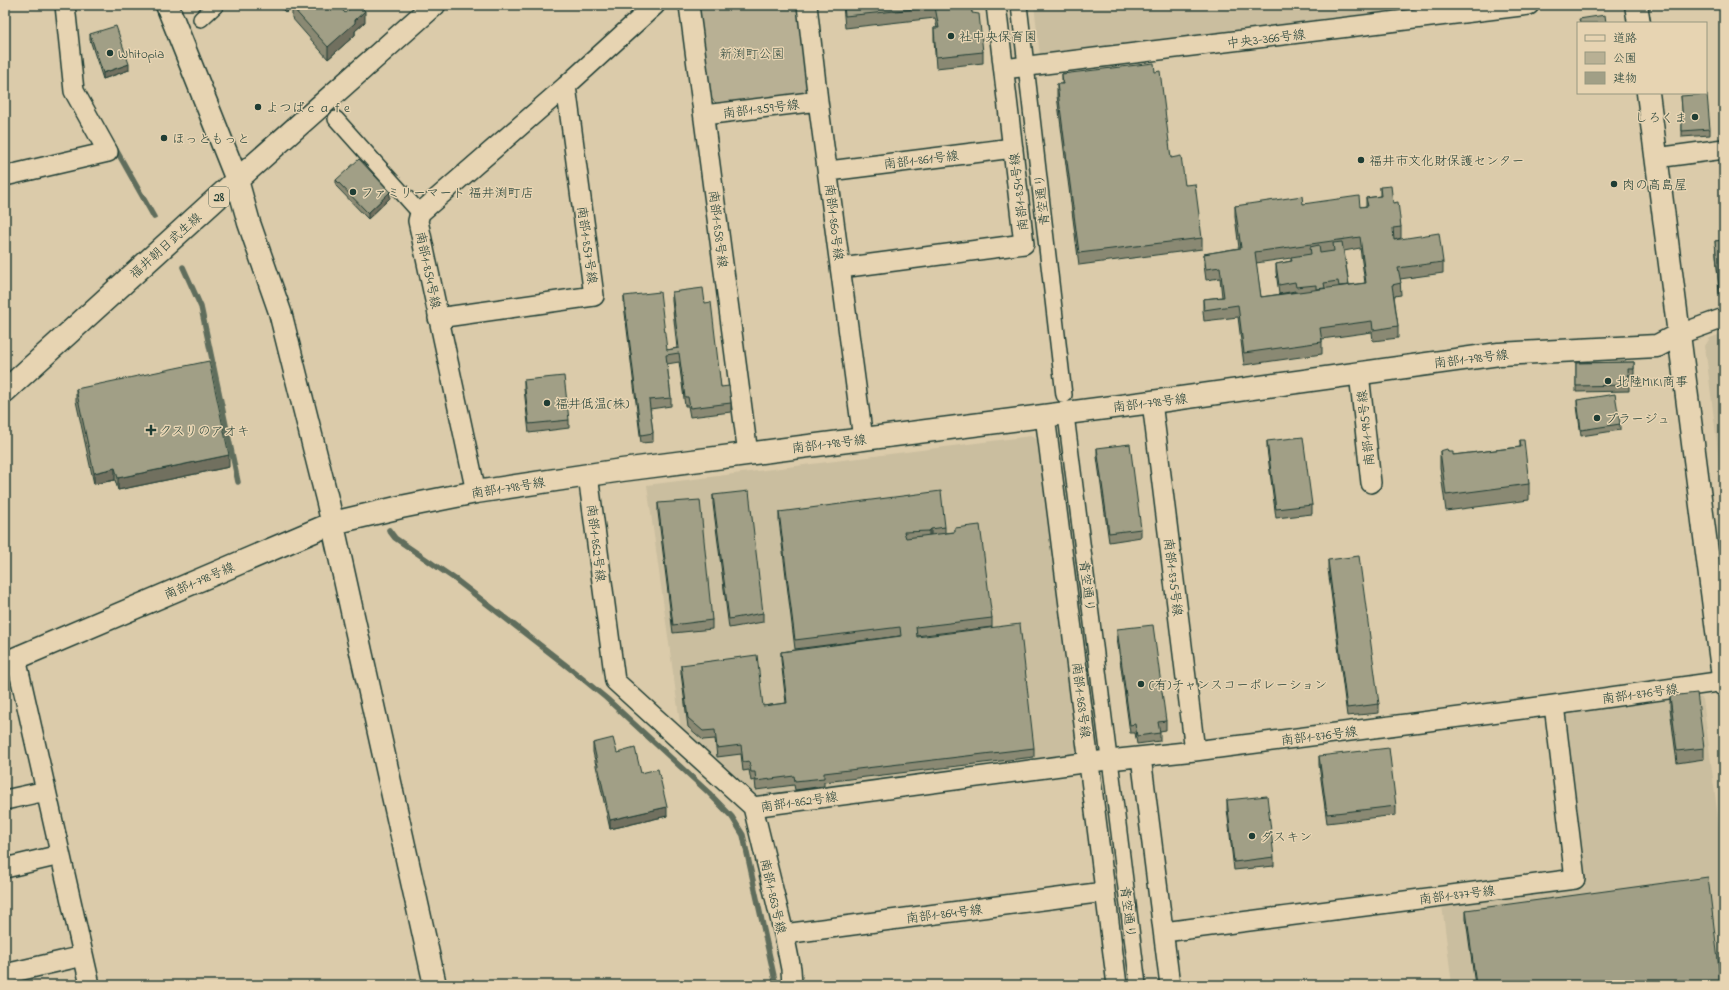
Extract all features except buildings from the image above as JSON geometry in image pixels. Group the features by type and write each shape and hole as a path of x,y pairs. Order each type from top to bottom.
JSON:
{"street":[{"path":"5,176 108,152 74,91 65,5"},
{"path":"167,5 237,180 249,223 280,312 333,523 435,985"},
{"path":"201,19 216,5"},
{"name":"福井朝日武生線","path":"5,391 237,180 434,5"},
{"name":"南部1-854号線","path":"476,492 418,221 420,213 566,86 655,5"},
{"name":"南部1-858号線","path":"689,5 748,454"},
{"name":"南部1-860号線","path":"807,5 818,101 829,171 863,439"},
{"name":"南部1-854号線","path":"841,268 1024,244 996,5"},
{"name":"青空通り","path":"1019,5 1064,395"},
{"name":"中央3-366号線","path":"1004,69 1026,68 1529,5"},
{"path":"1636,5 1639,22"},
{"name":"南部1-857号線","path":"438,318 594,296 566,86"},
{"path":"1648,94 1724,685"},
{"name":"南部1-859号線","path":"704,115 818,101"},
{"path":"336,119 420,213"},
{"name":"南部1-861号線","path":"829,171 1013,148"},
{"path":"1656,158 1724,149"},
{"path":"1680,334 1724,318"},
{"name":"南部1-798号線","path":"11,661 333,523 386,510 476,492 588,475 1152,402 1499,354 1656,346 1680,334"},
{"name":"南部1-995号線","path":"1359,373 1371,482"},
{"name":"南部1-875号線","path":"1152,402 1195,751"},
{"name":"南部1-868号線","path":"1045,416 1090,762 1104,892 1117,985"},
{"name":"青空通り","path":"1067,423 1108,750"},
{"name":"南部1-862号線","path":"588,475 615,681 753,807 1090,762 1141,757"},
{"path":"11,661 46,791 90,985"},
{"name":"南部1-876号線","path":"1141,757 1554,705 1724,681"},
{"name":"南部1-877号線","path":"1164,932 1575,879 1554,705"},
{"path":"1141,757 1170,985"},
{"name":"青空通り","path":"1111,768 1138,985"},
{"path":"5,800 46,791"},
{"name":"南部1-863号線","path":"753,807 784,934 791,969 792,985"},
{"path":"5,868 60,855"},
{"name":"南部1-864号線","path":"784,934 1104,892"},
{"path":"5,974 83,956"}],"shaded area":[{"path":"1034,5 1439,5 1040,55"},
{"path":"1724,333 1724,500 1705,346 1710,338"},
{"path":"1031,436 1038,440 1078,747 1072,756 752,797 681,730 647,485"},
{"path":"1698,696 1703,699 1724,866 1724,985 1452,985 1442,905 1585,887 1564,720 1569,713"}],"green space":[{"name":"新渕町公園","path":"698,5 799,5 809,86 804,94 717,104 710,97"}],"waterway":[{"path":"114,146 154,217"},
{"path":"183,267 201,307 238,482"},
{"path":"389,530 395,538 455,579 606,698 709,793 732,817 743,835 776,985"}],"place":[{"name":"社中央保育園","path":"951,36"},
{"name":"Whitopia","path":"110,53"},
{"name":"よつばｃａｆe","path":"258,107"},
{"name":"しろくま","path":"1695,117"},
{"name":"ほっともっと","path":"164,138"},
{"name":"福井市文化財保護センター","path":"1361,160"},
{"name":"肉の高島屋","path":"1614,184"},
{"name":"ファミリーマート 福井渕町店","path":"353,192"},
{"name":"北陸MIKI商事","path":"1608,381"},
{"name":"福井低温(株)","path":"547,403"},
{"name":"プラージュ","path":"1597,418"},
{"name":"クスリのアオキ","path":"151,430"},
{"name":"(有)チャンスコーポレーション","path":"1141,684"},
{"name":"ダスキン","path":"1252,836"}]}
